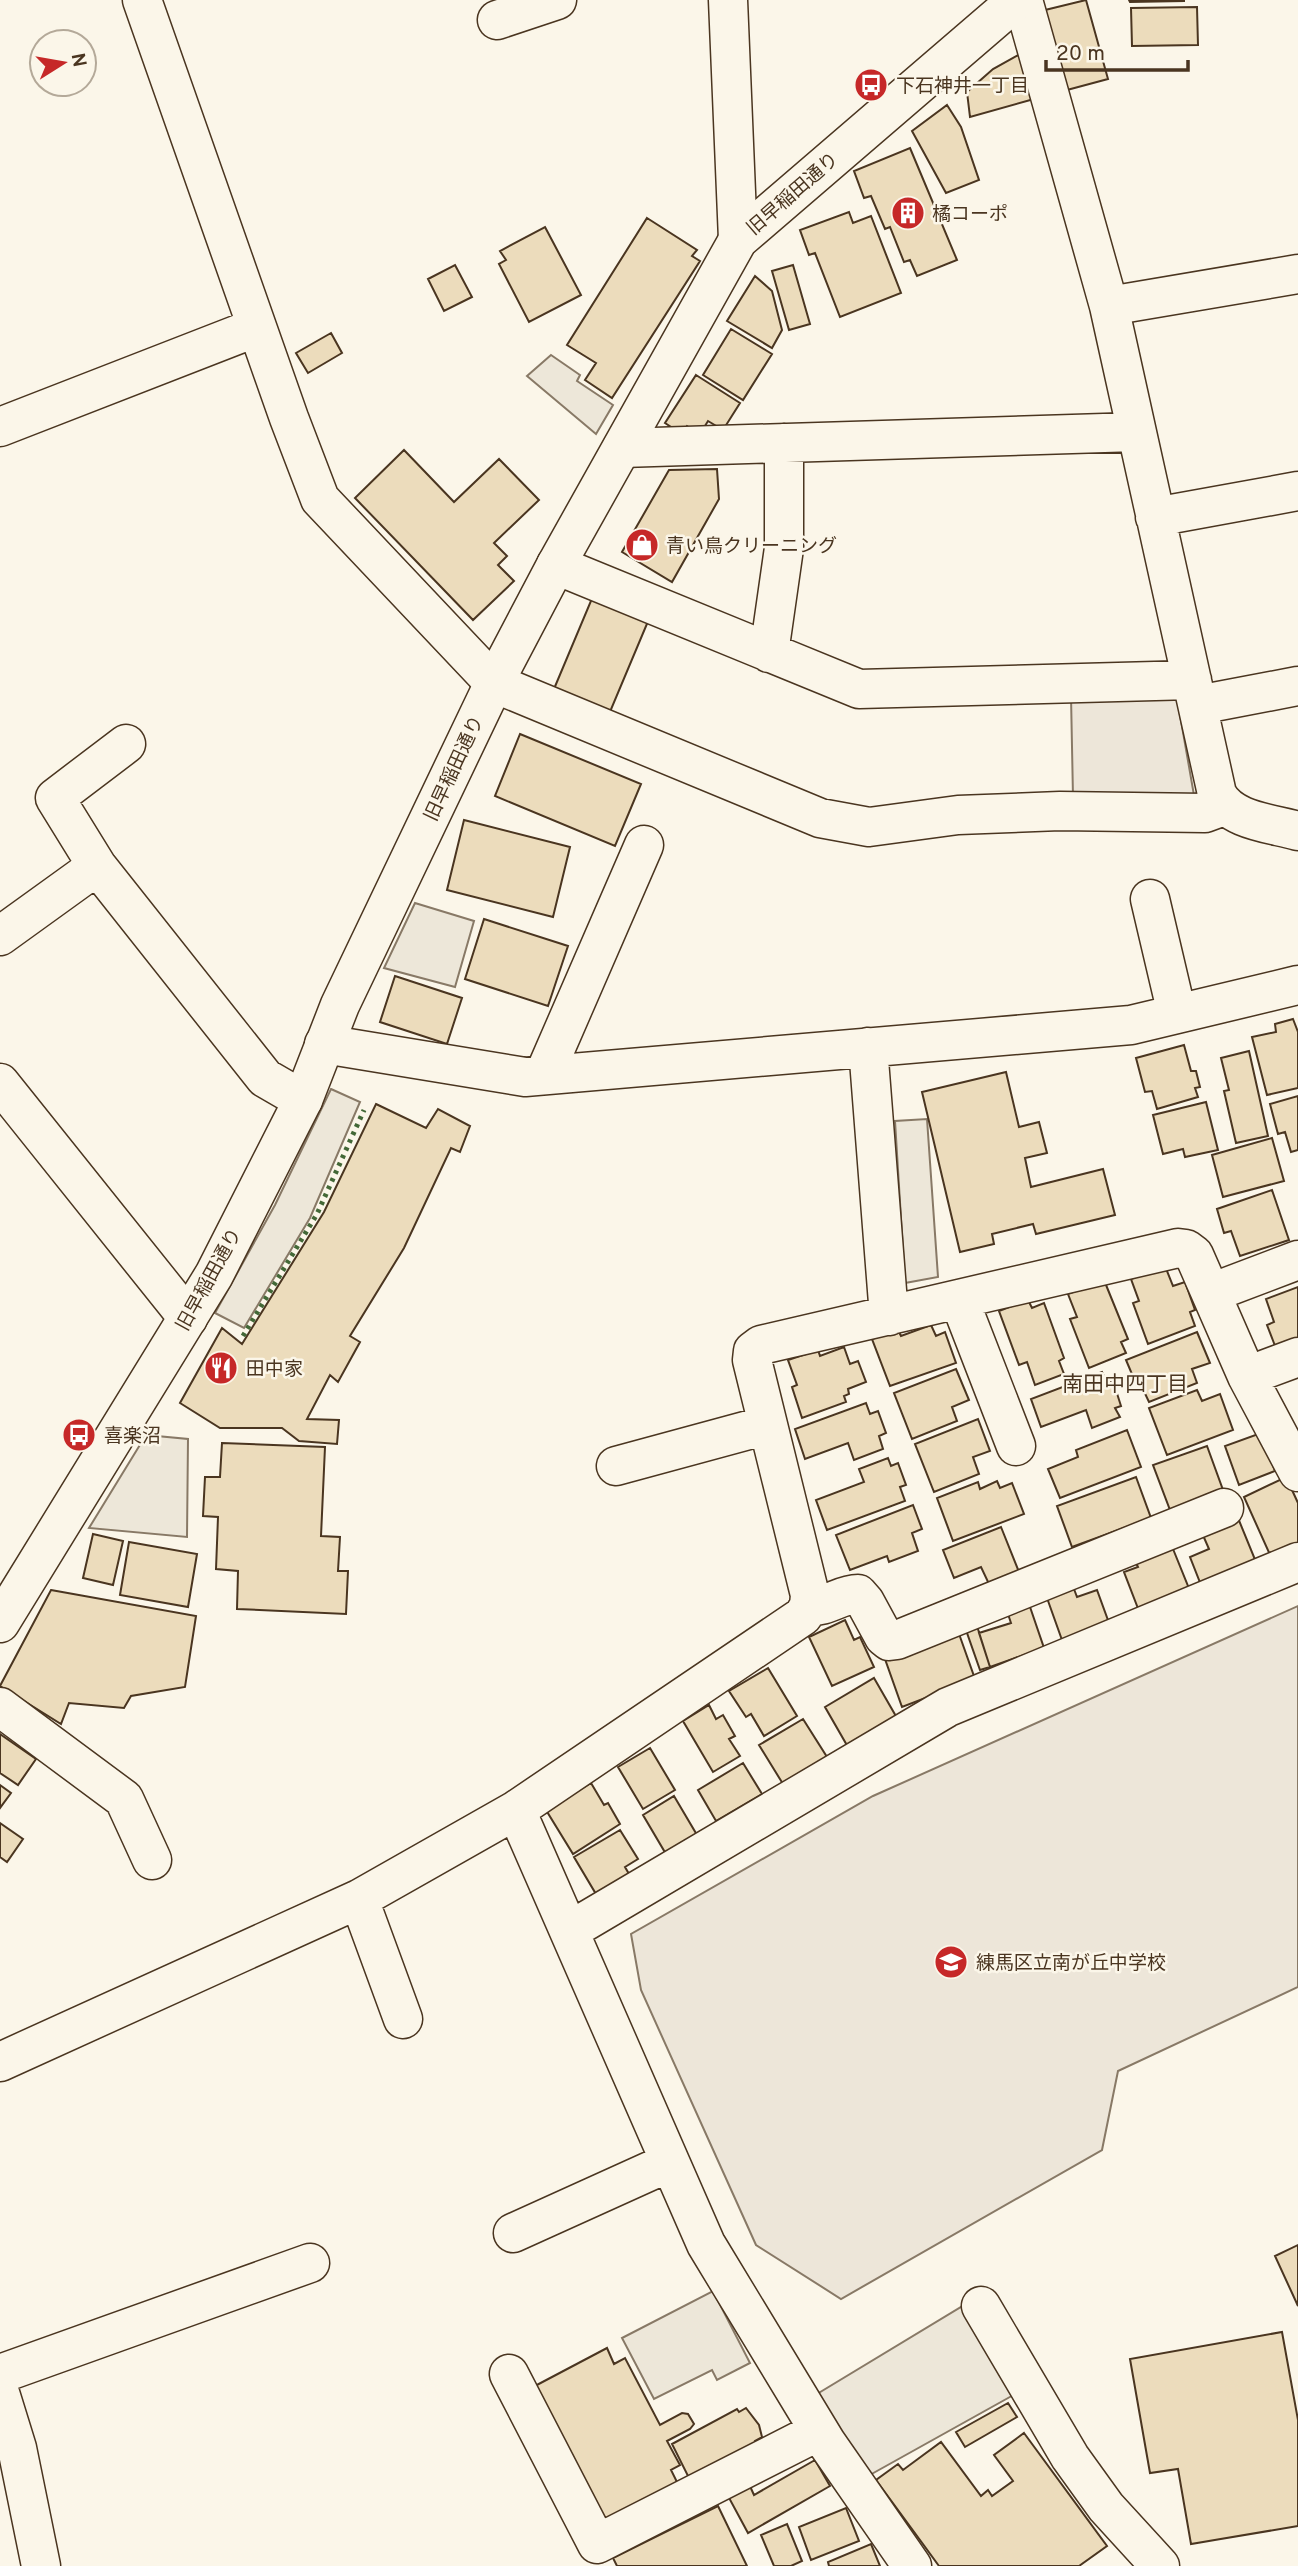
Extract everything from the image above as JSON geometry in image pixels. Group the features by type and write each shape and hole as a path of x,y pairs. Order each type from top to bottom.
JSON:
{"street":[{"path":"142,0 320,499 494,683 820,818 869,827 958,815 1060,811 1205,813 1224,806"},
{"path":"497,20 557,0"},
{"path":"728,0 738,240"},
{"name":"旧早稲田通り","path":"1,1620 214,1275 303,1100 340,1005 494,683 556,565 738,240 1017,0"},
{"path":"1023,0 1109,306 1217,794 1224,806 1234,813 1298,831"},
{"path":"1109,306 1298,274"},
{"path":"0,427 257,327"},
{"path":"622,448 1136,432"},
{"path":"769,653 784,548 784,443"},
{"path":"1155,517 1298,491"},
{"path":"556,565 859,689 1195,692 1298,686"},
{"path":"126,744 55,798 97,866 265,1079 303,1100"},
{"path":"544,1075 644,845"},
{"path":"0,936 97,866"},
{"path":"1150,899 1177,1014"},
{"path":"324,1044 525,1077 1130,1025 1298,985"},
{"path":"868,1047 889,1315"},
{"path":"0,1083 188,1318"},
{"path":"0,2062 359,1899 516,1810 803,1616 809,1606 810,1595 752,1360 752,1351 761,1345 1178,1248 1186,1249 1194,1255 1247,1376 1298,1472"},
{"path":"1211,1293 1298,1260"},
{"path":"959,1299 1016,1446"},
{"path":"1247,1376 1298,1357"},
{"path":"616,1466 767,1425"},
{"path":"809,1606 820,1607 847,1594 858,1594 884,1637 889,1641 897,1640 1224,1508"},
{"path":"569,1931 948,1707 1298,1562"},
{"path":"0,1707 124,1799 152,1860"},
{"path":"516,1810 706,2244 819,2431 912,2566"},
{"path":"359,1899 403,2019"},
{"path":"513,2233 670,2162"},
{"path":"0,2374 310,2263"},
{"path":"981,2306 1070,2457 1106,2507 1160,2566"},
{"path":"509,2374 597,2544 819,2431"},
{"path":"0,2393 17,2448 41,2566"}],"shaded area":[{"path":"551,355 580,375 577,381 613,405 596,434 527,376"},
{"path":"1176,692 1195,801 1073,797 1071,696"},
{"path":"415,903 474,921 455,987 384,968"},
{"path":"331,1089 360,1102 310,1218 244,1328 215,1313 275,1205"},
{"path":"927,1119 938,1277 905,1283 895,1121"},
{"path":"146,1435 188,1439 187,1537 89,1528"},
{"name":"練馬区立南が丘中学校","path":"1298,1606 1298,1987 1118,2071 1102,2150 841,2299 756,2245 641,1990 631,1934 873,1796"},
{"path":"713,2291 750,2363 717,2380 712,2370 654,2399 622,2338"},
{"path":"966,2304 1017,2393 868,2476 817,2394"}],"building":[{"path":"1086,0 1108,79 1067,90 1045,10"},
{"path":"1129,0 1184,0 1184,1 1130,2"},
{"path":"1197,7 1198,45 1132,46 1131,8"},
{"path":"1022,53 1034,99 970,117 967,92 993,69"},
{"path":"947,105 961,127 979,180 946,193 912,131"},
{"name":"橘コーポ","path":"910,148 957,260 917,276 910,260 904,262 890,227 885,229 871,196 864,198 854,171"},
{"path":"849,212 853,223 871,216 901,293 840,317 815,253 809,255 800,230"},
{"path":"647,218 697,250 692,256 700,261 612,398 585,380 596,363 567,345"},
{"path":"545,227 581,295 529,322 499,264 506,260 500,251"},
{"path":"455,265 472,297 444,311 428,279"},
{"path":"793,265 810,324 789,330 772,271"},
{"path":"755,276 772,291 782,330 772,348 727,321"},
{"path":"731,329 772,354 743,400 703,375"},
{"path":"331,333 342,353 308,373 296,353"},
{"path":"696,375 740,403 723,430 708,421 700,434 687,426 682,434 665,423"},
{"path":"404,450 454,502 499,459 539,500 494,543 507,556 498,565 514,581 473,620 355,498"},
{"path":"717,469 719,499 672,582 622,552 669,470"},
{"path":"593,596 649,619 607,719 551,696"},
{"path":"520,734 641,784 615,846 495,796"},
{"path":"464,820 570,847 553,917 447,890"},
{"path":"484,919 568,946 548,1006 465,979"},
{"path":"395,976 462,998 447,1044 380,1022"},
{"path":"1293,1019 1298,1032 1298,1088 1267,1095 1252,1037 1276,1032 1275,1024"},
{"path":"1184,1045 1191,1071 1196,1071 1200,1087 1195,1088 1198,1097 1157,1109 1152,1091 1145,1092 1136,1058"},
{"path":"1249,1051 1268,1136 1236,1143 1224,1091 1229,1090 1221,1058"},
{"path":"1006,1072 1019,1127 1039,1122 1047,1153 1025,1158 1031,1187 1103,1169 1115,1215 1036,1234 1033,1224 992,1234 994,1244 960,1252 922,1092"},
{"path":"1298,1096 1298,1150 1291,1152 1285,1132 1278,1134 1270,1104"},
{"path":"1206,1102 1218,1150 1185,1157 1183,1149 1163,1154 1153,1115"},
{"path":"376,1104 426,1128 438,1109 470,1126 460,1152 451,1148 404,1248 350,1336 360,1342 338,1382 330,1375 307,1419 339,1420 337,1444 299,1441 282,1428 220,1428 180,1403 222,1328 242,1344 324,1212"},
{"path":"1272,1138 1284,1181 1223,1197 1212,1155"},
{"path":"1272,1190 1289,1240 1240,1256 1231,1231 1224,1233 1217,1209"},
{"path":"1165,1266 1173,1286 1185,1282 1195,1310 1190,1312 1195,1326 1148,1344 1133,1303 1139,1301 1131,1279"},
{"path":"1104,1280 1128,1339 1121,1342 1126,1353 1089,1368 1070,1319 1077,1317 1068,1294"},
{"path":"1298,1287 1298,1343 1277,1351 1267,1325 1274,1322 1266,1299"},
{"path":"1028,1300 1032,1308 1044,1303 1064,1358 1059,1361 1064,1374 1035,1385 1027,1362 1019,1365 999,1311"},
{"path":"931,1325 936,1336 945,1332 956,1363 890,1386 872,1339 898,1330 901,1336"},
{"path":"1197,1332 1210,1363 1192,1369 1197,1383 1149,1402 1141,1385 1137,1386 1126,1360"},
{"path":"844,1347 850,1364 858,1361 866,1382 848,1389 849,1394 844,1396 846,1402 802,1418 792,1387 797,1385 788,1360 818,1350 820,1356"},
{"path":"956,1369 969,1400 952,1407 957,1421 912,1439 894,1393"},
{"path":"1102,1372 1107,1383 1113,1381 1121,1406 1115,1408 1120,1417 1092,1428 1086,1410 1041,1427 1031,1399"},
{"path":"1197,1390 1202,1401 1220,1394 1233,1430 1167,1455 1149,1408"},
{"path":"866,1403 870,1414 878,1411 886,1433 879,1436 883,1449 854,1460 848,1443 805,1459 795,1429"},
{"path":"978,1419 990,1451 973,1457 979,1474 934,1492 915,1444"},
{"path":"1127,1430 1141,1467 1060,1498 1048,1469 1078,1457 1076,1450"},
{"path":"1261,1433 1275,1471 1239,1485 1225,1446"},
{"path":"222,1443 325,1447 321,1536 340,1537 338,1571 348,1571 346,1614 237,1609 238,1571 216,1569 218,1517 203,1516 205,1477 220,1477"},
{"path":"1207,1446 1223,1490 1170,1510 1153,1465"},
{"path":"888,1458 891,1466 898,1463 906,1485 900,1487 905,1501 827,1530 816,1500 864,1482 859,1469"},
{"path":"1136,1477 1151,1518 1072,1547 1057,1506"},
{"path":"1286,1477 1298,1503 1298,1545 1271,1557 1244,1497"},
{"path":"997,1481 1000,1488 1012,1483 1024,1514 953,1541 937,1498 978,1482 980,1489"},
{"path":"913,1505 922,1529 912,1533 918,1551 889,1562 887,1556 850,1570 836,1535"},
{"path":"1238,1518 1256,1562 1201,1585 1190,1557 1209,1549 1202,1533"},
{"path":"1001,1527 1019,1572 989,1584 981,1567 954,1578 943,1550"},
{"path":"93,1534 123,1541 113,1585 83,1578"},
{"path":"129,1542 197,1554 188,1607 120,1595"},
{"path":"1171,1544 1190,1591 1139,1611 1124,1572 1138,1567 1134,1559"},
{"path":"1074,1589 1077,1597 1097,1590 1109,1623 1062,1640 1047,1598"},
{"path":"51,1590 196,1616 185,1687 131,1696 124,1708 69,1703 61,1724 0,1686"},
{"path":"1029,1604 1044,1648 990,1667 979,1633 1011,1623 1007,1611"},
{"path":"845,1620 854,1640 860,1637 874,1667 832,1686 809,1637"},
{"path":"977,1626 990,1667 980,1670 966,1630"},
{"path":"958,1631 975,1679 902,1707 885,1659"},
{"path":"768,1668 797,1716 764,1736 751,1714 746,1717 729,1691"},
{"path":"874,1678 897,1718 848,1747 825,1707"},
{"path":"709,1705 716,1719 723,1715 735,1736 729,1739 740,1756 713,1772 683,1721"},
{"path":"803,1719 827,1757 783,1784 759,1745"},
{"path":"0,1734 36,1759 18,1785 0,1773"},
{"path":"650,1748 675,1790 643,1809 618,1767"},
{"path":"743,1763 762,1794 716,1821 698,1790"},
{"path":"591,1783 604,1805 608,1803 620,1824 573,1854 546,1810"},
{"path":"0,1785 11,1793 0,1808"},
{"path":"674,1796 697,1835 666,1854 643,1815"},
{"path":"0,1823 23,1839 7,1862 0,1857"},
{"path":"620,1830 638,1859 625,1867 629,1874 596,1894 574,1857"},
{"path":"1298,2245 1298,2306 1275,2256"},
{"path":"1282,2332 1298,2420 1298,2526 1191,2544 1178,2469 1150,2473 1130,2359"},
{"path":"607,2348 614,2364 625,2358 660,2425 682,2413 688,2414 694,2424 667,2441 680,2465 671,2470 678,2484 605,2523 533,2387"},
{"path":"1008,2403 1017,2417 965,2447 956,2432"},
{"path":"746,2408 759,2425 762,2437 755,2441 756,2444 690,2480 672,2444 737,2409 739,2412"},
{"path":"1024,2433 1107,2546 1079,2566 939,2566 876,2480 898,2464 903,2470 941,2442 981,2496 988,2490 992,2496 1013,2481 994,2455"},
{"path":"815,2460 830,2486 748,2533 728,2496 749,2484 754,2495"},
{"path":"718,2506 747,2566 617,2566 613,2558"},
{"path":"846,2508 859,2541 811,2560 799,2527"},
{"path":"787,2524 802,2561 791,2566 774,2566 761,2535"},
{"path":"871,2544 880,2566 829,2566 828,2562"}],"hedge":[{"path":"243,1336 317,1214 364,1110"}],"place":[{"name":"下石神井一丁目","path":"871,85"},
{"name":"橘コーポ","path":"908,213"},
{"name":"青い鳥クリーニング","path":"642,545"},
{"name":"田中家","path":"221,1368"},
{"name":"喜楽沼","path":"79,1435"},
{"name":"練馬区立南が丘中学校","path":"951,1962"}],"district":[{"name":"南田中四丁目","path":"1125,1384"}]}
